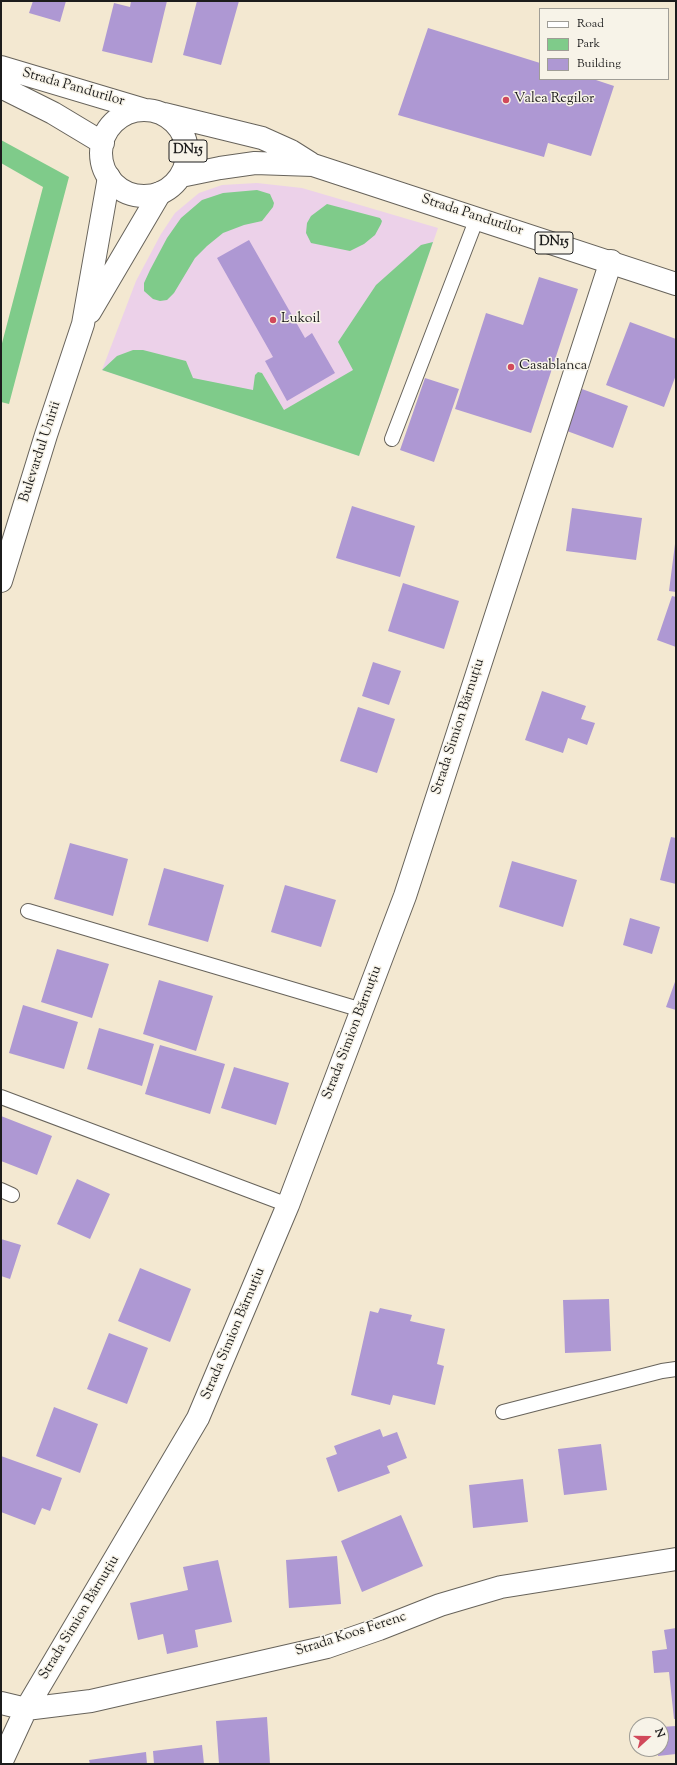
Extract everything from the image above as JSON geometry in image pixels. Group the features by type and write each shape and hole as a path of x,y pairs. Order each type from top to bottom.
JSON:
{"main road":[{"name":"Strada Pandurilor","path":"1,67 152,111 262,138 291,151 313,165 611,261 676,284"},
{"name":"Strada Pandurilor","path":"1,87 53,113 103,143"},
{"name":"DN15","path":"152,111 170,118 179,128 185,139 188,152 186,165 181,176 172,187 160,193 146,196 132,195 119,188 108,177 101,155 103,143 108,130 118,119 131,112 152,111"},
{"name":"Strada Pandurilor","path":"181,176 255,163 313,165"},
{"name":"Bulevardul Unirii","path":"1,581 46,435 83,324 108,177"},
{"name":"Bulevardul Unirii","path":"83,324 160,193"},
{"name":"Strada Simion Bărnuțiu","path":"1,1763 26,1709 198,1418 288,1205 405,896 611,261"},
{"name":"Strada Koos Ferenc","path":"26,1709 91,1701 327,1647 379,1629 440,1605 501,1587 676,1559"},
{"path":"1,1703 26,1709"}],"lane":[{"path":"392,439 477,218"},
{"path":"28,911 362,1010"},
{"path":"1,1097 288,1205"},
{"path":"504,1412 662,1371 676,1369"}],"shaded area":[{"path":"257,183 302,188 438,228 359,456 102,370 136,281 161,234 175,213 199,193 222,185"}],"green space":[{"path":"1,140 69,177 9,404 1,402 1,347 43,187 1,163"},
{"path":"257,190 270,194 274,203 273,207 262,221 244,225 223,233 207,246 195,258 174,293 167,300 160,301 153,299 144,291 144,283 150,270 167,238 181,218 202,200 223,193"},
{"path":"327,204 380,218 382,221 381,224 375,235 364,244 350,251 311,243 306,233 307,223 311,216"},
{"path":"433,242 359,456 102,370 117,356 133,350 143,350 186,361 193,378 253,390 255,375 258,372 262,373 284,410 353,370 338,342 376,285 421,245"}],"building":[{"path":"33,1 66,1 60,22 29,13"},
{"path":"131,1 167,1 152,63 102,51 114,3 130,7"},
{"path":"197,1 239,1 221,65 183,55"},
{"name":"Valea Regilor","path":"428,28 539,63 539,80 596,80 614,86 591,156 548,143 544,157 398,115"},
{"name":"Lukoil","path":"249,240 305,338 312,333 335,373 287,401 265,361 273,357 217,258"},
{"name":"Casablanca","path":"539,277 578,289 531,433 455,409 486,313 523,325"},
{"path":"630,322 676,339 676,375 664,407 606,385"},
{"path":"425,378 459,389 434,462 400,450"},
{"path":"582,389 628,406 613,448 567,431"},
{"path":"352,506 415,526 400,577 336,558"},
{"path":"572,508 642,518 636,560 566,551"},
{"path":"676,544 676,592 669,591"},
{"path":"403,583 459,601 444,649 388,631"},
{"path":"672,596 676,597 676,647 657,640"},
{"path":"373,662 401,671 389,705 362,696"},
{"path":"542,691 586,706 581,719 595,723 587,745 568,738 563,753 525,740"},
{"path":"358,707 395,719 377,773 340,761"},
{"path":"671,837 676,838 676,884 660,880"},
{"path":"70,843 128,859 113,916 54,899"},
{"path":"512,861 577,880 563,927 499,907"},
{"path":"164,868 224,885 208,942 148,925"},
{"path":"285,885 336,900 321,947 271,932"},
{"path":"630,918 660,927 652,954 623,945"},
{"path":"57,949 109,964 92,1018 41,1002"},
{"path":"676,979 676,1010 666,1007"},
{"path":"159,980 213,996 196,1051 143,1034"},
{"path":"23,1005 78,1022 64,1069 9,1053"},
{"path":"99,1028 154,1044 142,1086 87,1069"},
{"path":"160,1045 225,1064 210,1114 145,1094"},
{"path":"234,1067 289,1083 276,1125 221,1108"},
{"path":"1,1116 52,1136 37,1175 1,1161"},
{"path":"77,1179 110,1194 90,1239 57,1224"},
{"path":"1,1239 21,1245 10,1279 1,1276"},
{"path":"140,1268 191,1289 170,1342 118,1321"},
{"path":"609,1299 611,1351 565,1353 563,1300"},
{"path":"380,1308 412,1315 410,1321 445,1329 437,1364 444,1366 435,1405 393,1395 390,1405 351,1395 370,1311 378,1313"},
{"path":"109,1333 148,1348 127,1404 87,1389"},
{"path":"54,1407 98,1424 80,1473 36,1456"},
{"path":"380,1429 383,1437 397,1432 407,1458 387,1466 390,1473 338,1492 326,1458 337,1454 334,1446"},
{"path":"601,1444 607,1490 564,1495 558,1449"},
{"path":"1,1456 62,1478 50,1511 42,1508 35,1525 1,1512"},
{"path":"523,1479 528,1522 473,1528 469,1485"},
{"path":"401,1515 423,1566 362,1592 341,1541"},
{"path":"337,1556 341,1604 289,1608 286,1560"},
{"path":"218,1560 232,1622 195,1630 198,1647 167,1654 163,1634 138,1640 130,1603 188,1590 183,1567"},
{"path":"676,1628 676,1719 674,1719 669,1672 654,1673 652,1651 667,1649 664,1630"},
{"path":"267,1717 270,1764 219,1764 216,1721"},
{"path":"669,1726 676,1726 676,1754 669,1755"},
{"path":"202,1745 204,1764 154,1764 153,1751"},
{"path":"146,1752 147,1764 90,1764 89,1760"}],"place":[{"name":"Valea Regilor","path":"506,100"},
{"name":"Lukoil","path":"273,320"},
{"name":"Casablanca","path":"511,367"}]}
